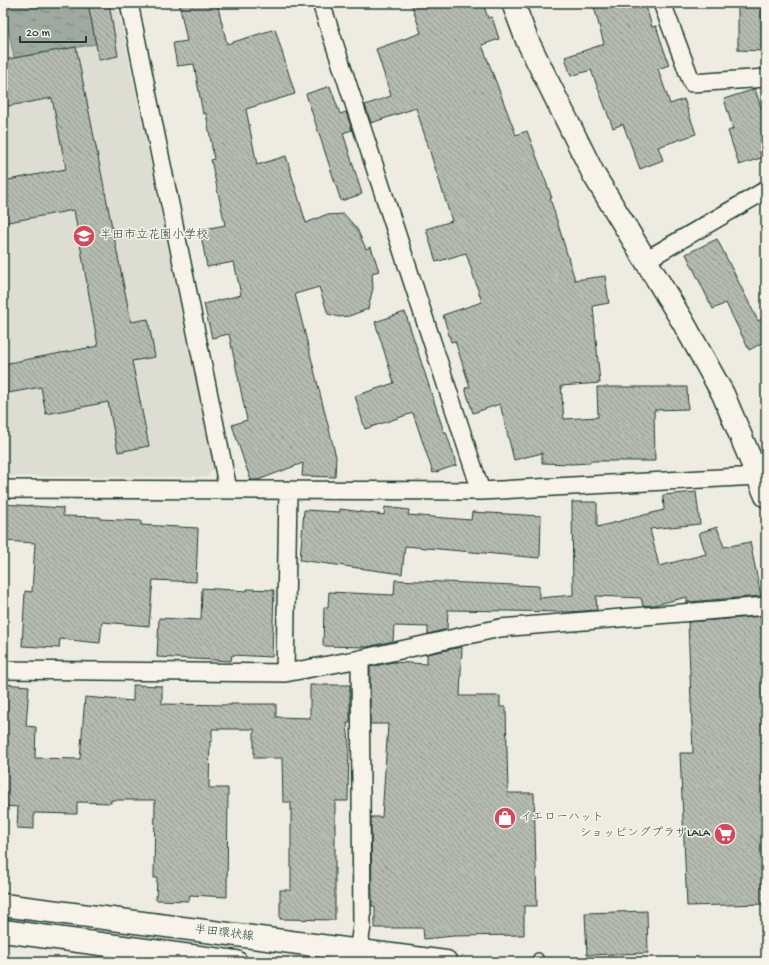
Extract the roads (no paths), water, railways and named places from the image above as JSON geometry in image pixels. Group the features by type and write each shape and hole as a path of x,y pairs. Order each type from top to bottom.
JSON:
{"main road":[{"path":"513,3 527,40 594,175 683,322 723,394 766,496"},
{"name":"半田環状線","path":"3,905 446,962"},
{"path":"3,930 236,962"}],"street":[{"path":"129,3 228,489"},
{"path":"321,3 481,492"},
{"path":"662,3 692,84 766,78"},
{"path":"646,260 766,190"},
{"path":"3,489 228,489 288,491 481,492 758,476"},
{"path":"285,673 288,491"},
{"path":"3,670 285,673 360,659 500,628 766,606"},
{"path":"358,951 362,926 360,659"}],"water":[{"path":"19,3 88,3 96,44 14,58 4,6"}],"place":[{"name":"半田市立花園小学校","path":"84,236"},
{"name":"イエローハット","path":"505,818"},
{"name":"ショッピングプラザLALA","path":"725,834"}]}
